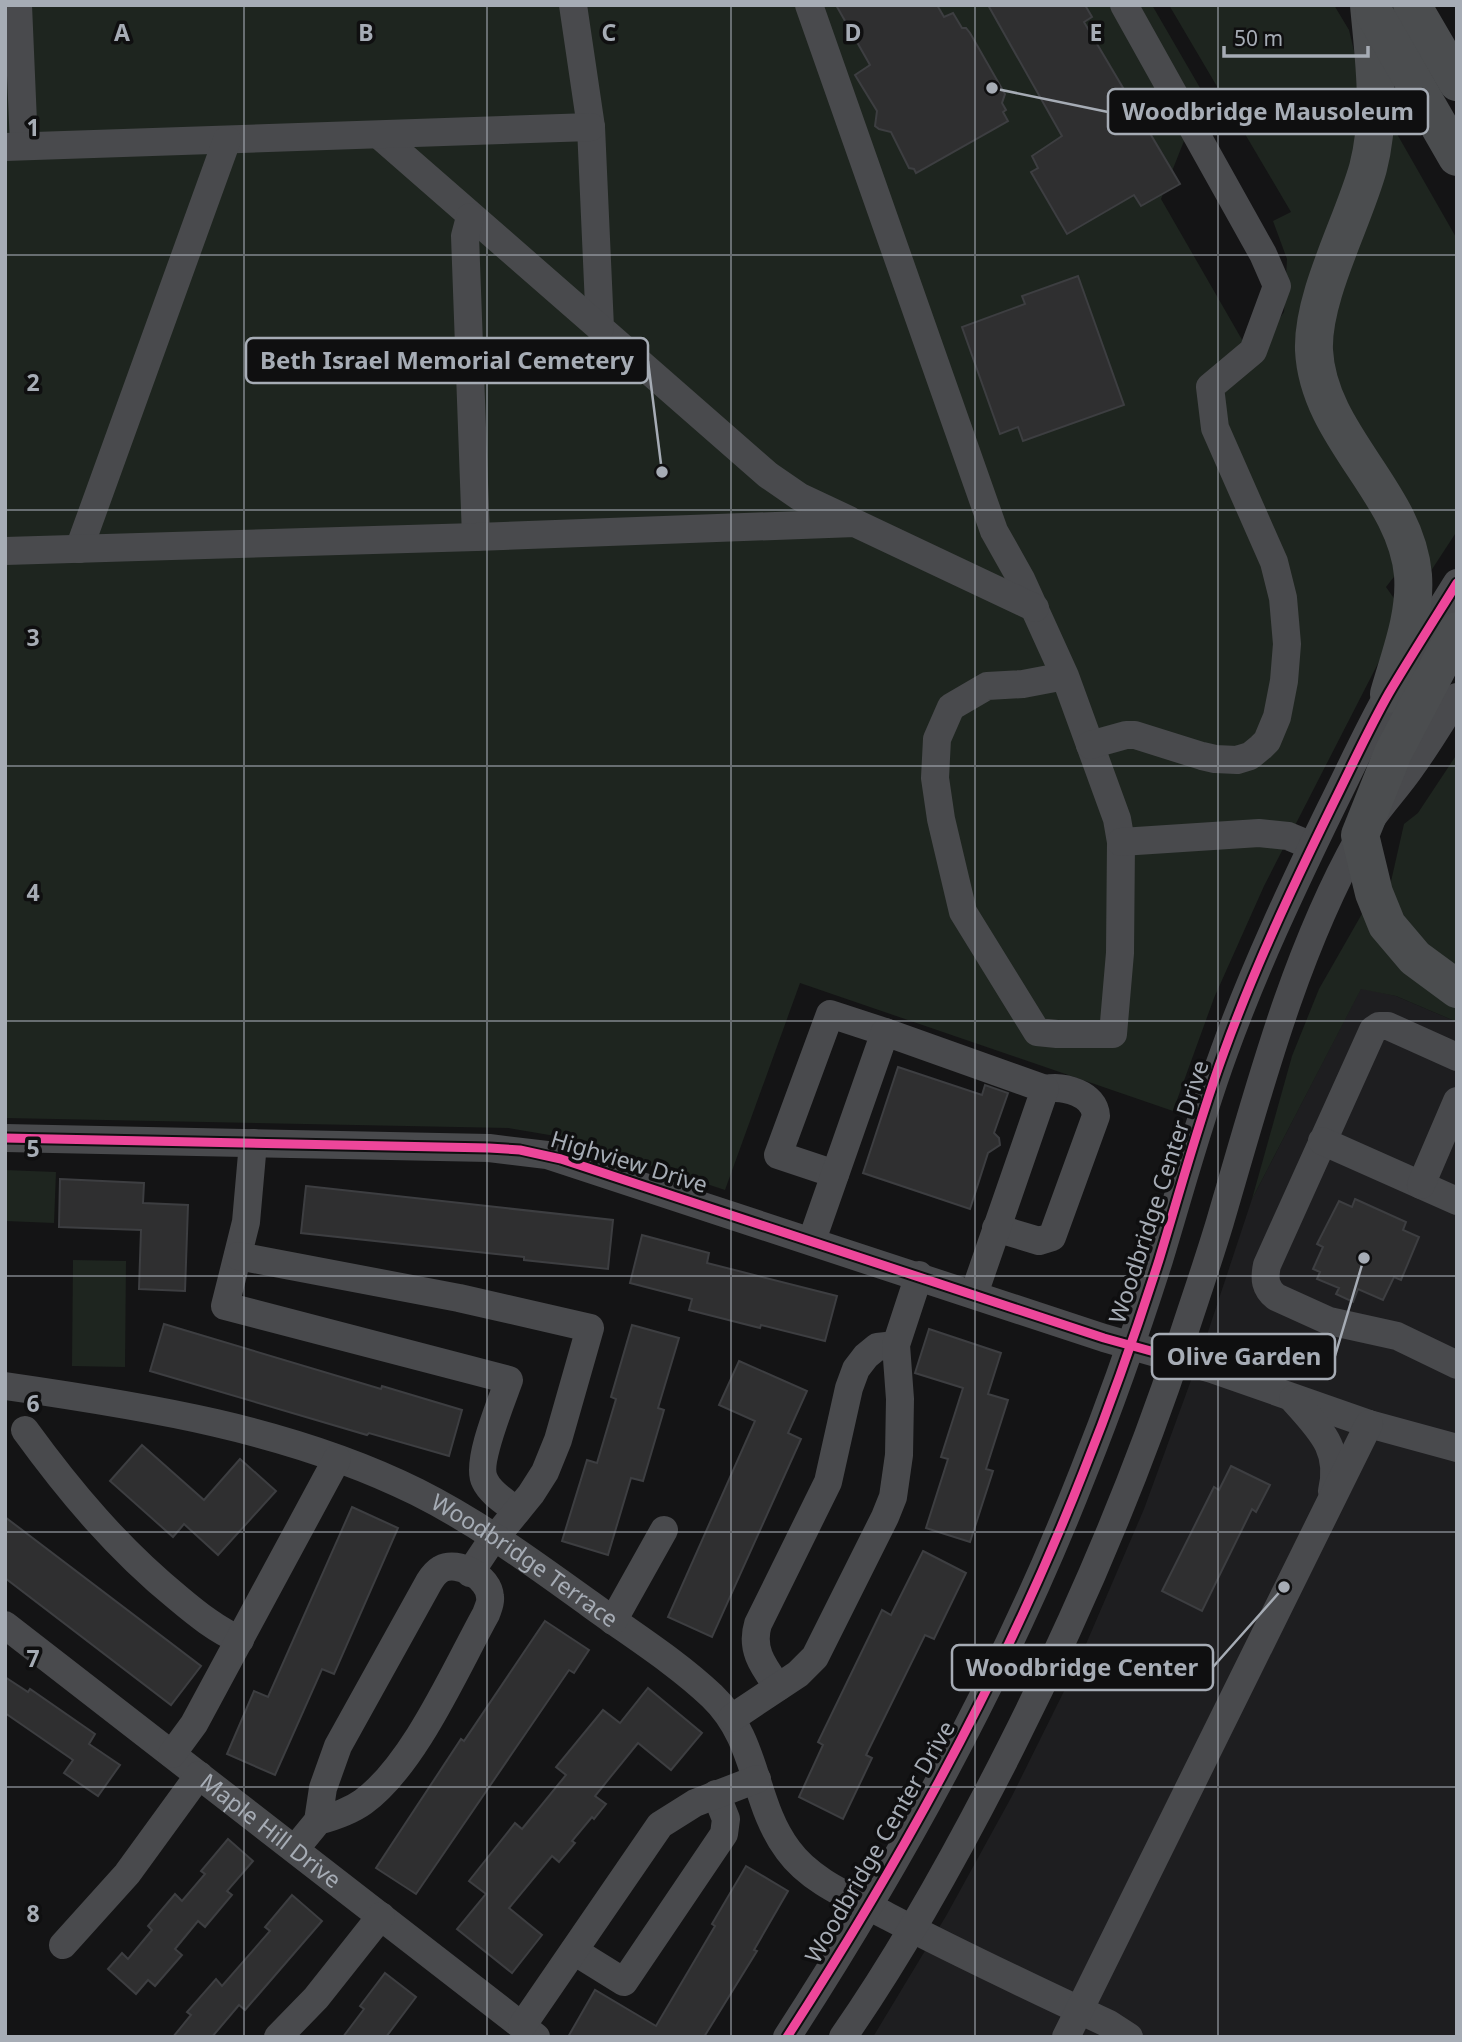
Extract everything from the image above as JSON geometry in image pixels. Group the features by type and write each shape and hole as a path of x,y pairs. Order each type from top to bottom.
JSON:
{"highway":[{"path":"1369,5 1457,157"},
{"path":"1369,5 1377,106 1374,136 1357,201 1317,317 1314,350 1319,382 1329,408 1391,512 1410,558 1412,608 1389,694"},
{"path":"1412,5 1457,82"},
{"path":"1457,631 1392,753 1360,835 1374,893 1387,925 1415,958 1457,989"}],"street":[{"path":"18,5 15,146 591,127"},
{"path":"573,5 591,127 600,328"},
{"path":"808,5 994,531 1035,608 1065,676 1117,818 1121,842 1121,953 1113,1034 1037,1032 964,912 940,819 935,778 937,738 951,707 986,686 1023,684 1065,676"},
{"path":"1090,745 1126,734 1135,734 1216,759 1237,760 1250,756 1267,741 1273,729 1284,681 1287,644 1283,598 1275,562 1215,428 1210,387 1253,351 1277,286 1263,254 1124,5"},
{"path":"379,135 768,475 800,497 1035,608"},
{"path":"79,549 227,140"},
{"path":"470,217 465,236 476,537"},
{"path":"5,551 855,523"},
{"name":"Woodbridge Center Drive","path":"787,2037 869,1906 953,1758 1011,1640 1068,1512 1131,1346 1200,1120 1259,964 1312,846 1389,694 1457,583"},
{"path":"843,2037 912,1929 992,1784 1066,1633 1121,1507 1176,1358 1209,1258 1271,1047 1311,942 1360,835 1412,767 1457,697"},
{"path":"1326,818 1360,835"},
{"path":"1121,842 1259,833 1288,836 1312,846"},
{"path":"835,1174 778,1155 830,1014 1045,1089 1056,1087 1090,1100 1096,1112 1092,1129 1052,1237 1039,1241 996,1228"},
{"path":"1457,1057 1388,1026 1375,1027 1267,1265 1266,1283 1269,1291 1276,1297 1329,1321 1397,1336 1457,1365"},
{"path":"812,1240 884,1032"},
{"path":"974,1294 1045,1089"},
{"path":"1421,1185 1457,1101"},
{"name":"Highview Drive","path":"5,1138 489,1147 534,1152 812,1240 1131,1346 1176,1358 1368,1424 1457,1448"},
{"path":"1322,1141 1457,1201"},
{"path":"253,1143 248,1209 225,1306 509,1380 484,1459 482,1474 491,1490 517,1511"},
{"path":"238,1256 460,1298 590,1328 550,1461 539,1483 470,1573"},
{"path":"732,1718 798,1674 815,1657 885,1517 893,1497 898,1455 900,1399 896,1345 919,1275"},
{"path":"778,1687 756,1652 758,1624 824,1492 856,1369 877,1347 896,1345"},
{"name":"Woodbridge Terrace","path":"5,1386 180,1416 337,1459 418,1493 496,1537 679,1668 716,1699 732,1718 743,1738 776,1830 794,1858 820,1880 1129,2037"},
{"path":"1291,1397 1321,1432 1333,1455 1334,1477 1326,1511"},
{"path":"1066,2037 1368,1424"},
{"path":"26,1430 80,1502 133,1558 193,1611 240,1640"},
{"path":"172,1754 194,1724 337,1459"},
{"path":"613,1621 664,1530"},
{"path":"295,1849 318,1821 350,1809 369,1797 392,1773 417,1739 488,1609 491,1598 483,1580 458,1567 445,1567 429,1581 338,1746 323,1788 318,1821"},
{"name":"Maple Hill Drive","path":"5,1625 529,2031"},
{"path":"63,1945 127,1874 199,1775"},
{"path":"529,2031 574,1951 660,1825 683,1809 757,1779"},
{"path":"574,1951 624,1982 724,1834 726,1819 716,1794"},
{"path":"278,2037 316,1998 381,1916"}],"shaded area":[{"path":"5,5 1152,5 1203,93 1161,199 1252,357 1284,312 1287,259 1273,221 1291,212 1169,5 1334,5 1349,30 1364,92 1355,160 1307,329 1401,568 1386,587 1398,604 1390,640 1264,886 1214,998 1173,1111 800,983 725,1190 567,1138 508,1128 5,1118"},
{"path":"1393,127 1457,239 1457,531 1425,580 1329,383 1324,334"},
{"path":"1457,754 1457,974 1434,961 1387,899 1404,824 1418,813"},
{"path":"1363,912 1457,1005 1457,1022 1396,996 1361,989 1252,1199 1292,1056 1319,989"},
{"path":"1361,988 1396,996 1457,1022 1457,2037 873,2037 946,1916 1012,1796 1077,1665 1144,1509 1201,1353 1252,1199"},
{"path":"5,1170 56,1172 54,1223 5,1221"},
{"path":"73,1260 126,1261 125,1367 72,1366"}],"building":[{"path":"836,5 937,5 944,17 953,13 962,28 966,28 970,33 1005,94 1002,103 1006,110 1003,112 1008,121 916,173 909,168 891,132 875,126 877,111 855,75 870,65"},
{"path":"988,5 1085,5 1092,17 1084,22 1180,184 1141,206 1134,195 1067,234 1031,172 1038,168 1032,156 1062,136"},
{"path":"1078,276 1124,405 1023,441 1018,427 1000,434 962,327 1025,304 1022,296"},
{"path":"898,1067 982,1095 985,1085 1008,1093 994,1133 999,1138 1000,1145 988,1153 970,1209 863,1173"},
{"path":"60,1179 144,1183 143,1203 188,1205 185,1291 139,1289 141,1230 59,1227"},
{"path":"306,1186 613,1220 608,1269 524,1260 524,1257 301,1233"},
{"path":"1355,1199 1406,1222 1403,1230 1419,1237 1401,1280 1394,1277 1383,1300 1358,1289 1353,1302 1336,1294 1339,1288 1317,1279 1320,1272 1313,1269 1323,1247 1317,1244 1339,1201 1352,1207"},
{"path":"642,1235 709,1253 707,1263 837,1296 825,1341 689,1310 692,1299 630,1283"},
{"path":"164,1324 381,1389 382,1386 462,1410 449,1456 369,1433 367,1435 150,1371"},
{"path":"632,1325 679,1338 658,1408 664,1410 643,1481 631,1478 608,1555 562,1541 587,1460 597,1463 616,1399 611,1397"},
{"path":"929,1329 1001,1353 988,1394 1008,1400 986,1469 993,1471 970,1542 926,1528 948,1459 941,1457 963,1388 915,1373"},
{"path":"739,1361 807,1391 788,1433 801,1439 712,1637 668,1617 755,1421 719,1405"},
{"path":"142,1445 204,1500 240,1459 276,1491 218,1555 184,1524 173,1537 110,1481"},
{"path":"1231,1466 1270,1485 1256,1512 1252,1509 1202,1611 1162,1591 1214,1487 1219,1490"},
{"path":"352,1507 398,1528 334,1674 322,1669 275,1775 227,1754 254,1691 268,1697"},
{"path":"5,1517 201,1666 171,1705 5,1578"},
{"path":"923,1551 966,1573 934,1639 925,1635 866,1755 872,1758 843,1819 799,1797 823,1745 818,1742 882,1610 891,1615"},
{"path":"545,1621 589,1650 574,1673 569,1670 416,1894 376,1868 461,1739 464,1741"},
{"path":"5,1677 28,1692 30,1689 95,1734 89,1744 120,1765 98,1796 64,1773 73,1760 5,1713"},
{"path":"648,1688 702,1733 671,1770 638,1743 595,1796 606,1804 572,1841 575,1843 559,1862 552,1856 509,1908 542,1935 512,1973 457,1929 486,1894 469,1881 515,1823 522,1829 566,1775 556,1767 603,1710 620,1723"},
{"path":"228,1839 253,1861 227,1891 232,1895 205,1927 198,1921 175,1949 182,1955 155,1986 148,1980 136,1994 108,1969 122,1953 128,1959 152,1930 148,1926 175,1894 182,1901 205,1874 201,1871"},
{"path":"746,1866 788,1891 754,1950 757,1951 704,2037 568,2037 595,1990 656,2026 715,1926 712,1924"},
{"path":"292,1895 322,1921 245,2010 239,2005 212,2037 173,2037 191,2015 187,2012 216,1979 222,1986 270,1931 265,1927"},
{"path":"385,1973 416,1997 386,2037 343,2037 364,2009 360,2006"}],"cycle path":[{"path":"787,2037 830,1970 911,1832 986,1692 1020,1620 1053,1547 1113,1394 1159,1260 1215,1078 1261,959 1374,721 1457,583"},
{"path":"5,1138 520,1150 561,1159 1104,1338 1176,1358"}],"place":[{"name":"Woodbridge Mausoleum","path":"992,88"},
{"name":"Beth Israel Memorial Cemetery","path":"662,472"},
{"name":"Olive Garden","path":"1364,1258"},
{"name":"Woodbridge Center","path":"1284,1587"}]}
